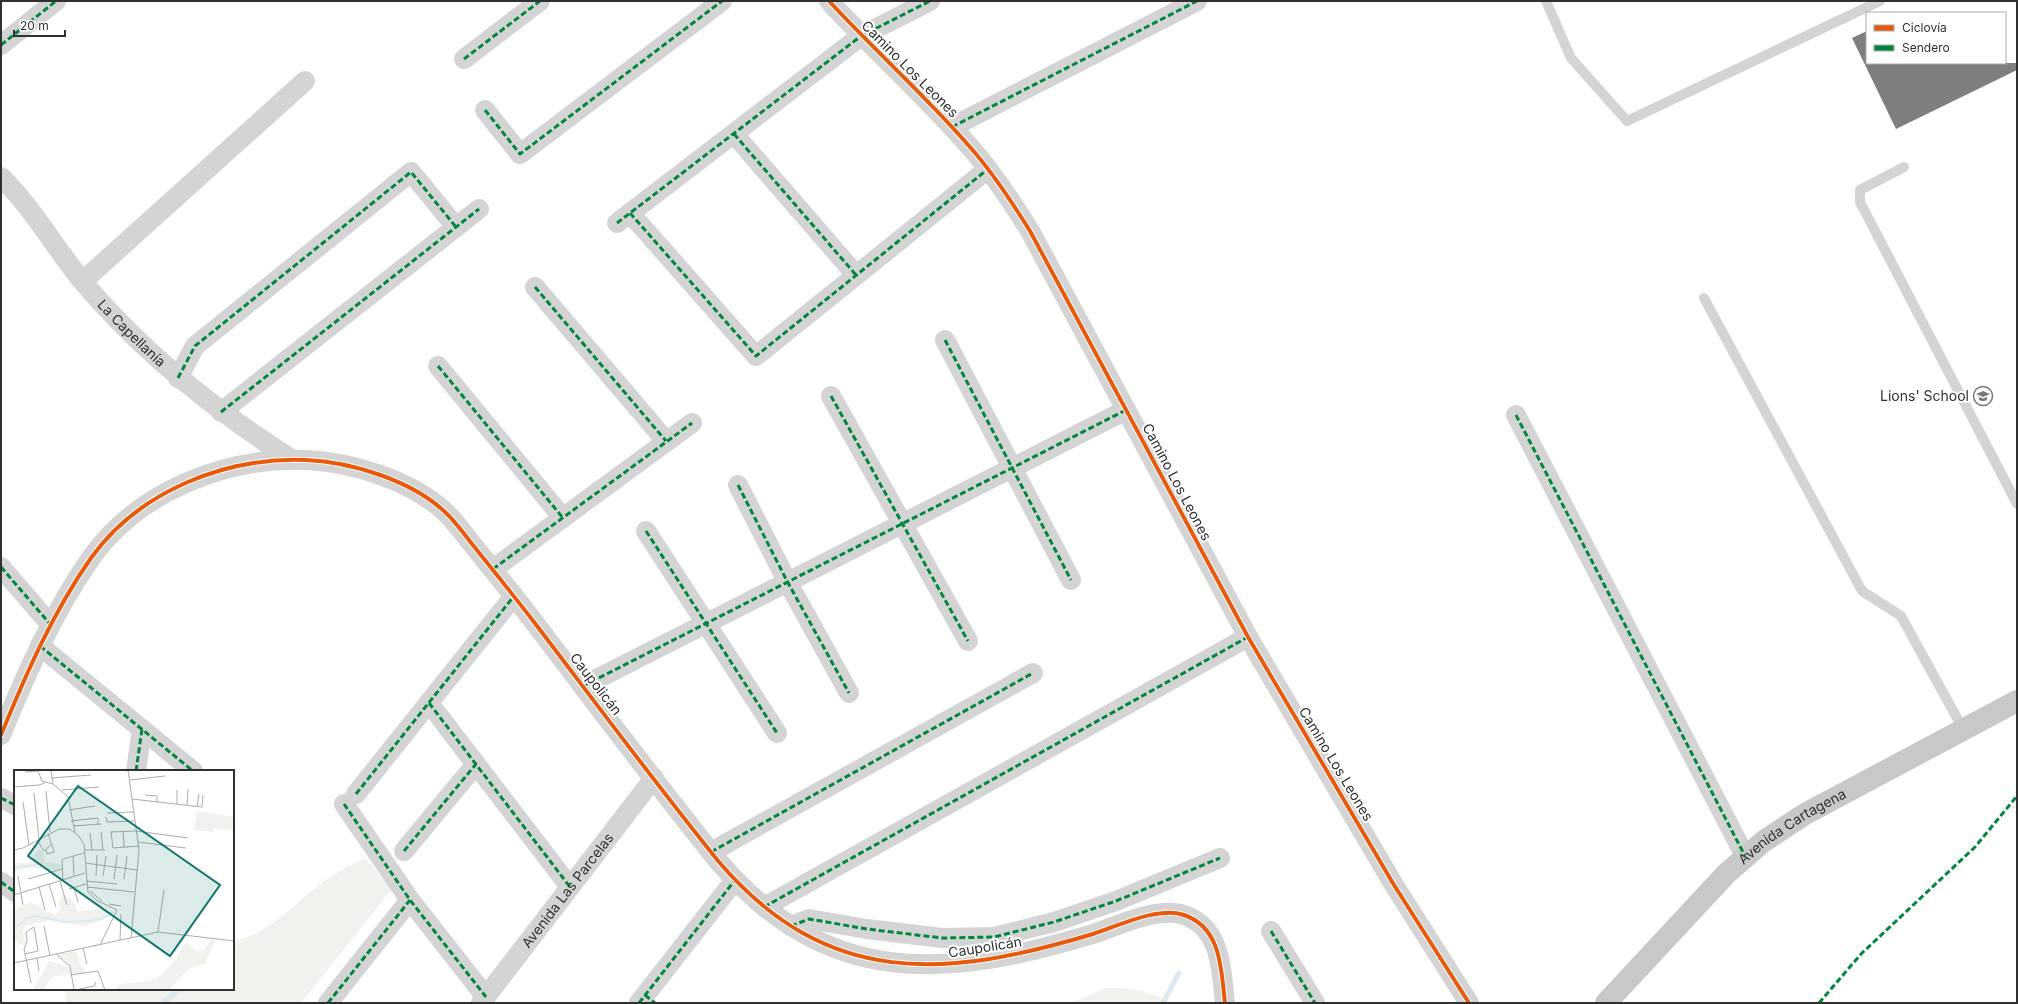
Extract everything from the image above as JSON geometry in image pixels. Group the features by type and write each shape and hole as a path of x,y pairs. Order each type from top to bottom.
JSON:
{"main road":[{"name":"Avenida Cartagena","path":"1606,1003 1727,873 1764,841 1804,814 2017,701"}],"street":[{"path":"1,45 56,1"},
{"path":"464,59 540,1"},
{"path":"485,110 520,154 722,1"},
{"name":"Camino Los Leones","path":"829,1 861,36 952,127 988,169 1030,231 1248,637 1394,885 1469,1003"},
{"path":"930,1 861,36 624,218 756,356 988,169"},
{"path":"952,127 1197,1"},
{"path":"83,281 305,81"},
{"path":"734,134 856,275"},
{"path":"178,378 195,346 411,172 456,227"},
{"name":"La Capellanía","path":"1,177 27,205 54,244 83,281 113,315 178,378 221,412 290,459"},
{"path":"221,412 479,209"},
{"path":"535,287 666,441"},
{"path":"945,340 1071,580"},
{"path":"438,366 563,518"},
{"path":"831,396 968,640"},
{"path":"583,686 706,622 1126,410"},
{"path":"1516,415 1745,856"},
{"path":"493,569 692,422"},
{"name":"Caupolicán","path":"1,735 50,624 92,557 108,538 147,504 180,485 216,471 265,460 290,459 338,463 384,477 406,486 446,512 493,569 711,852 735,880 764,907 791,926 811,937 854,954 898,963 942,965 984,960 1043,949 1165,912 1175,913 1193,919 1202,925 1214,942 1220,961 1225,1003"},
{"path":"738,485 787,581 849,693"},
{"path":"646,531 777,733"},
{"path":"1,566 50,624"},
{"path":"484,1000 410,900 350,799 514,596"},
{"path":"764,907 1248,637"},
{"path":"40,646 192,770"},
{"path":"711,852 1033,673"},
{"path":"429,703 570,887"},
{"path":"136,770 142,729"},
{"path":"404,851 476,764"},
{"name":"Avenida Las Parcelas","path":"484,1000 654,778"},
{"path":"1,798 14,804"},
{"path":"791,926 809,919 867,929 942,938 994,937 1054,922 1116,901 1220,858"},
{"path":"646,1000 735,880"},
{"path":"1,882 14,891"},
{"path":"328,1003 410,900"},
{"path":"1271,931 1315,1003"}],"lane":[{"path":"1546,1 1571,58 1627,121 1880,1"},
{"path":"1904,167 1860,190 1860,202 2017,504"},
{"path":"1704,298 1862,591 1901,616 1963,729"}],"shaded area":[{"path":"365,858 392,889 301,1003 67,1003 64,990 234,990 234,941 247,937 272,924 318,886 343,869"},
{"path":"1106,988 1139,991 1154,995 1169,1003 1071,1003"}],"building":[{"path":"1866,31 1866,64 2017,63 2017,70 1896,129 1852,38"}],"waterway":[{"path":"1163,1003 1179,973"},
{"path":"163,1003 177,991"}],"marked path":[{"path":"1,45 56,1"},
{"path":"464,59 540,1"},
{"path":"485,110 520,154 722,1"},
{"path":"617,223 861,36 930,1"},
{"path":"952,127 1197,1"},
{"path":"734,134 856,275"},
{"path":"630,213 756,356 988,169"},
{"path":"178,378 195,346 411,172 456,227"},
{"path":"221,412 479,209"},
{"path":"535,287 666,441"},
{"path":"945,340 1071,580"},
{"path":"438,366 563,518"},
{"path":"831,396 968,641"},
{"path":"583,686 1126,410"},
{"path":"1516,415 1745,856"},
{"path":"493,569 692,423"},
{"path":"738,485 787,581 849,693"},
{"path":"646,531 777,733"},
{"path":"1,567 50,624"},
{"path":"356,794 514,596"},
{"path":"764,907 1248,637"},
{"path":"40,646 192,770"},
{"path":"711,852 1033,673"},
{"path":"429,703 570,887"},
{"path":"136,770 142,729"},
{"path":"404,851 476,764"},
{"path":"1819,1003 1861,954 1975,847 2017,796"},
{"path":"1,798 14,804"},
{"path":"344,804 410,900 486,997"},
{"path":"791,926 809,919 867,929 942,938 994,937 1054,922 1116,901 1220,858"},
{"path":"639,1003 735,880"},
{"path":"1,882 14,891"},
{"path":"328,1003 410,900"},
{"path":"1271,931 1315,1003"},
{"path":"645,995 655,1003"}],"cycle path":[{"path":"829,1 936,110 970,147 994,177 1023,220 1248,637 1394,885 1469,1003"},
{"path":"1,735 30,666 64,600 91,558 111,534 133,514 159,497 186,483 215,472 245,465 275,461 306,460 342,464 398,482 431,501 449,516 526,612 648,772 719,862 760,903 803,933 846,952 892,962 939,964 988,959 1039,949 1093,934 1138,918 1162,913 1174,913 1184,915 1197,921 1213,940 1220,964 1225,1003"}],"place":[{"name":"Lions' School","path":"1983,396"}]}
